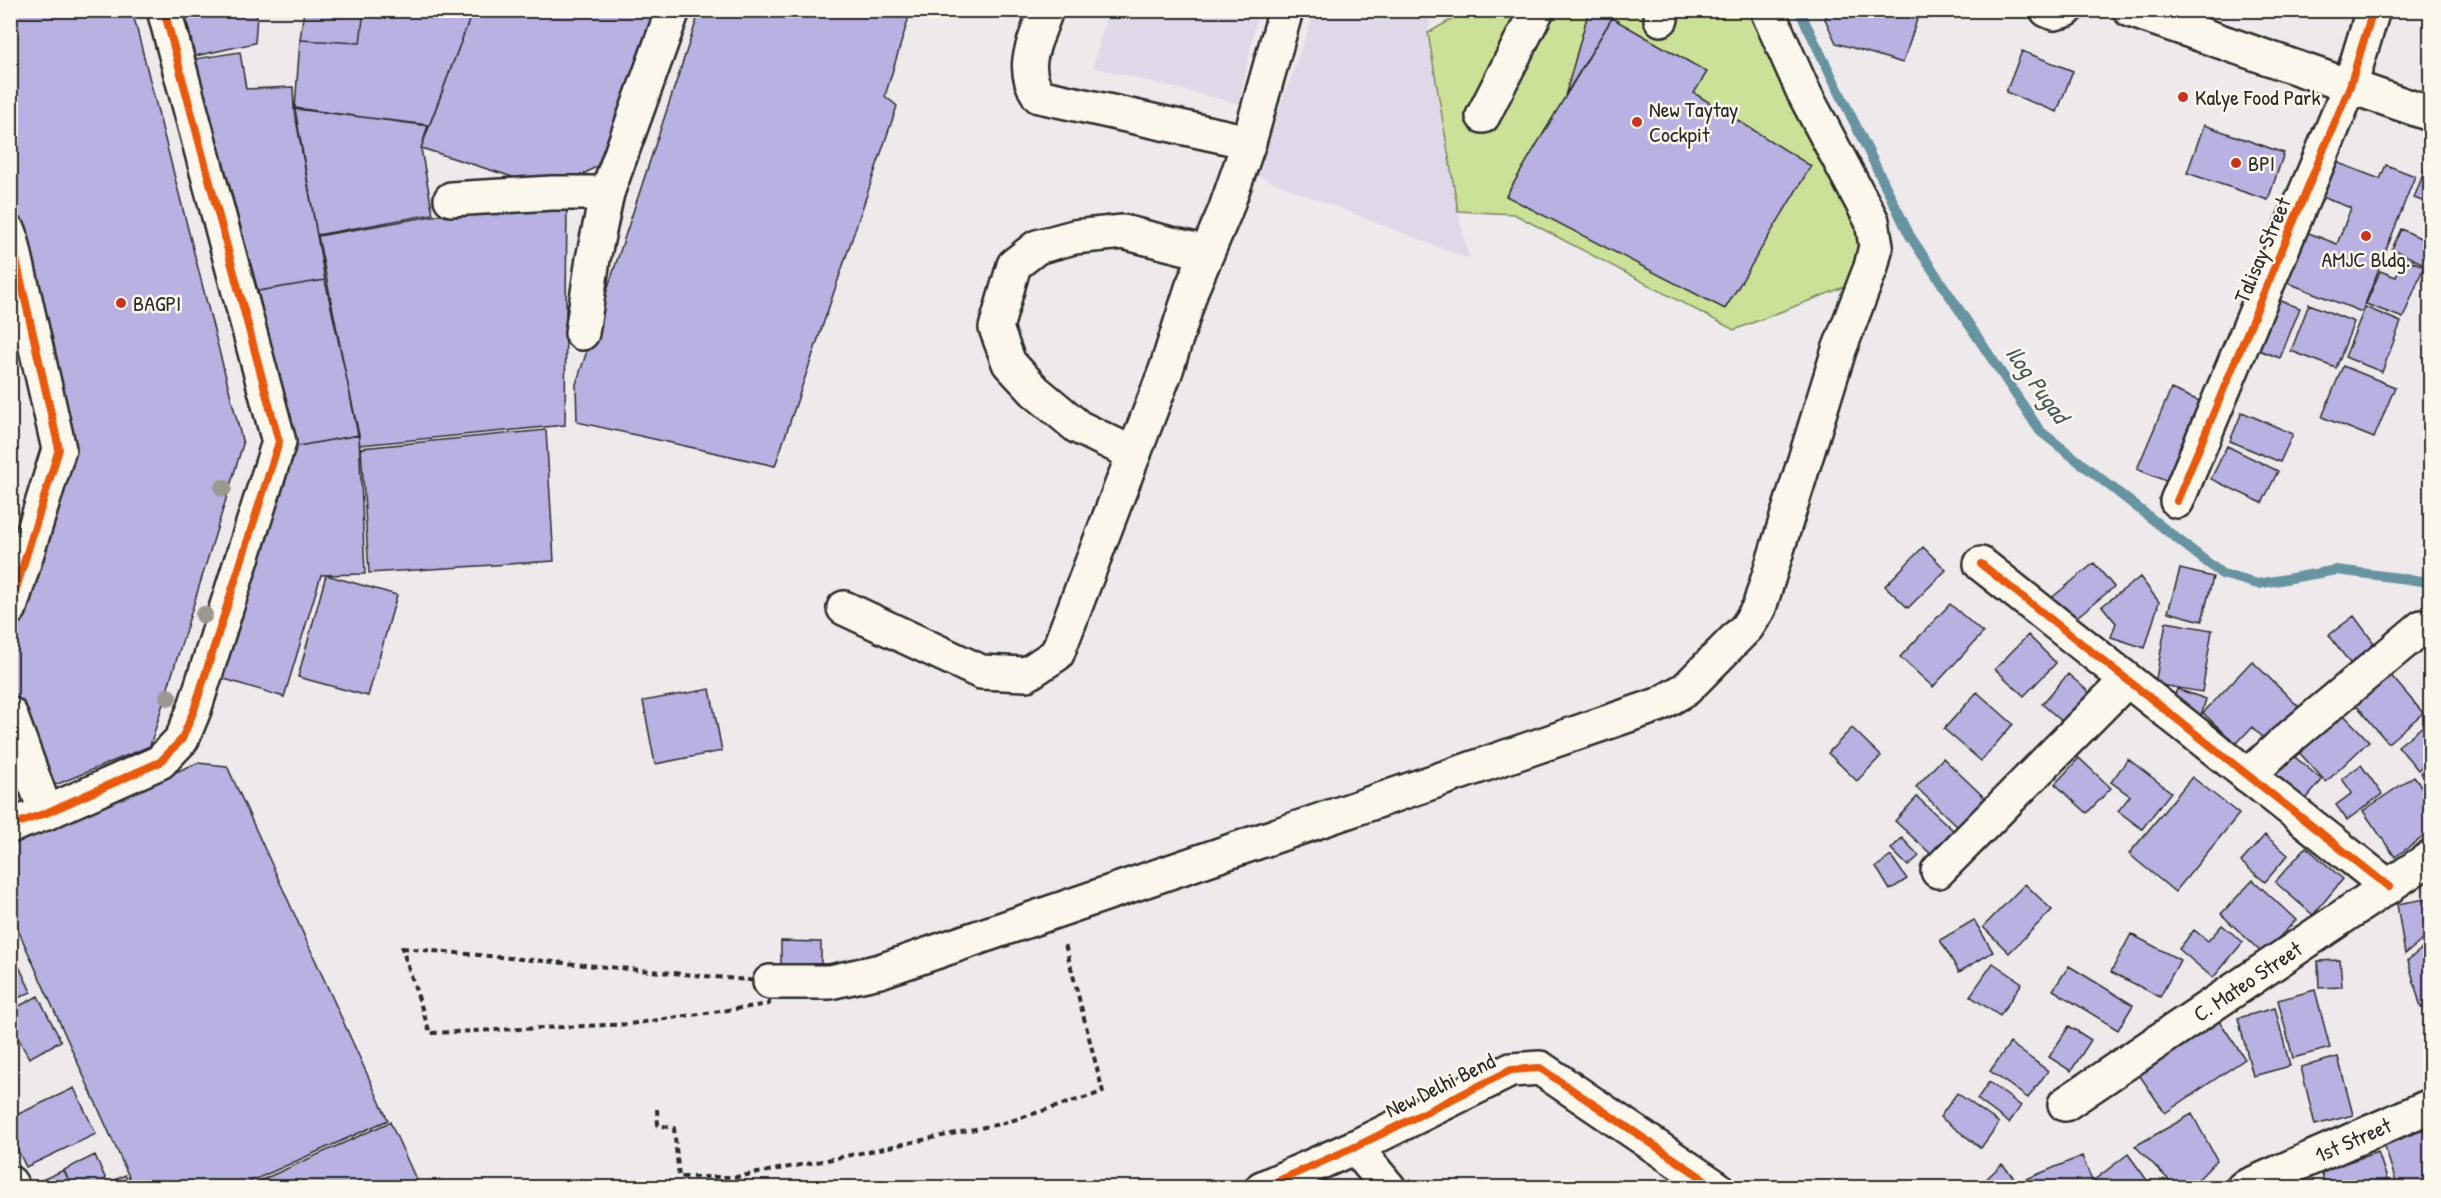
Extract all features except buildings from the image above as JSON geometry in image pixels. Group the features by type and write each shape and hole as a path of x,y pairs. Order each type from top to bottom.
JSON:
{"street":[{"path":"10,826 46,813 160,762 182,740 194,710 279,441 164,10"},
{"path":"582,333 592,259 607,193 673,10"},
{"path":"1046,10 1027,68 1032,85 1039,96 1248,142"},
{"path":"844,608 981,672 1027,674 1057,654 1166,370 1192,288 1225,211 1248,142 1286,10"},
{"path":"1483,116 1537,10"},
{"path":"770,982 830,982 880,971 1658,705 1686,689 1747,627 1759,608 1839,350 1871,267 1876,246 1872,221 1804,93 1767,10"},
{"path":"2047,10 2054,13 2066,10"},
{"path":"2130,10 2169,17 2430,114"},
{"name":"Talisay Street","path":"2177,501 2350,86 2373,10"},
{"path":"451,199 552,193 607,193"},
{"path":"1134,454 1078,427 1035,391 1008,363 996,328 1014,265 1037,247 1074,237 1124,232 1207,253"},
{"path":"10,233 59,449 10,608"},
{"path":"1981,564 2389,887"},
{"path":"2248,776 2281,745 2422,627"},
{"path":"1938,871 2127,680"},
{"path":"10,714 46,813"},
{"name":"C. Mateo Street","path":"2065,1104 2430,858"},
{"name":"New Delhi Bend","path":"1262,1188 1355,1147 1511,1070 1540,1068 1717,1188"},
{"name":"1st Street","path":"2243,1188 2430,1106"},
{"path":"1355,1147 1389,1188"},
{"path":"10,1183 13,1188"}],"path":[{"path":"657,1109 658,1125 674,1128 679,1177 736,1177 1004,1123 1103,1092 1057,911"},
{"path":"402,948 770,982 769,1004 630,1024 430,1033 402,948"}],"shaded area":[{"path":"1108,11 1258,11 1239,104 1093,67"},
{"path":"1315,11 1431,11 1428,33 1458,211 1469,259 1255,175"}],"green space":[{"name":"New Taytay Cockpit","path":"1466,11 1778,11 1886,238 1852,284 1734,330 1514,214 1458,211 1428,33"}],"waterway":[{"name":"Ilog Pugad","path":"1799,10 1910,236 2040,431 2222,574 2258,584 2337,570 2430,582"}],"cycle path":[{"path":"10,826 46,813 160,762 182,739 194,710 279,442 164,10"},
{"path":"2177,501 2350,86 2373,10"},
{"path":"10,233 59,449 10,608"},
{"path":"1981,564 2389,887"},
{"path":"1262,1188 1355,1147 1511,1070 1540,1068 1717,1188"}],"place":[{"name":"Kalye Food Park","path":"2183,97"},
{"name":"New Taytay Cockpit","path":"1637,122"},
{"name":"BPI","path":"2236,163"},
{"name":"AMJC Bldg.","path":"2366,236"},
{"name":"BAGPI","path":"121,303"}]}
